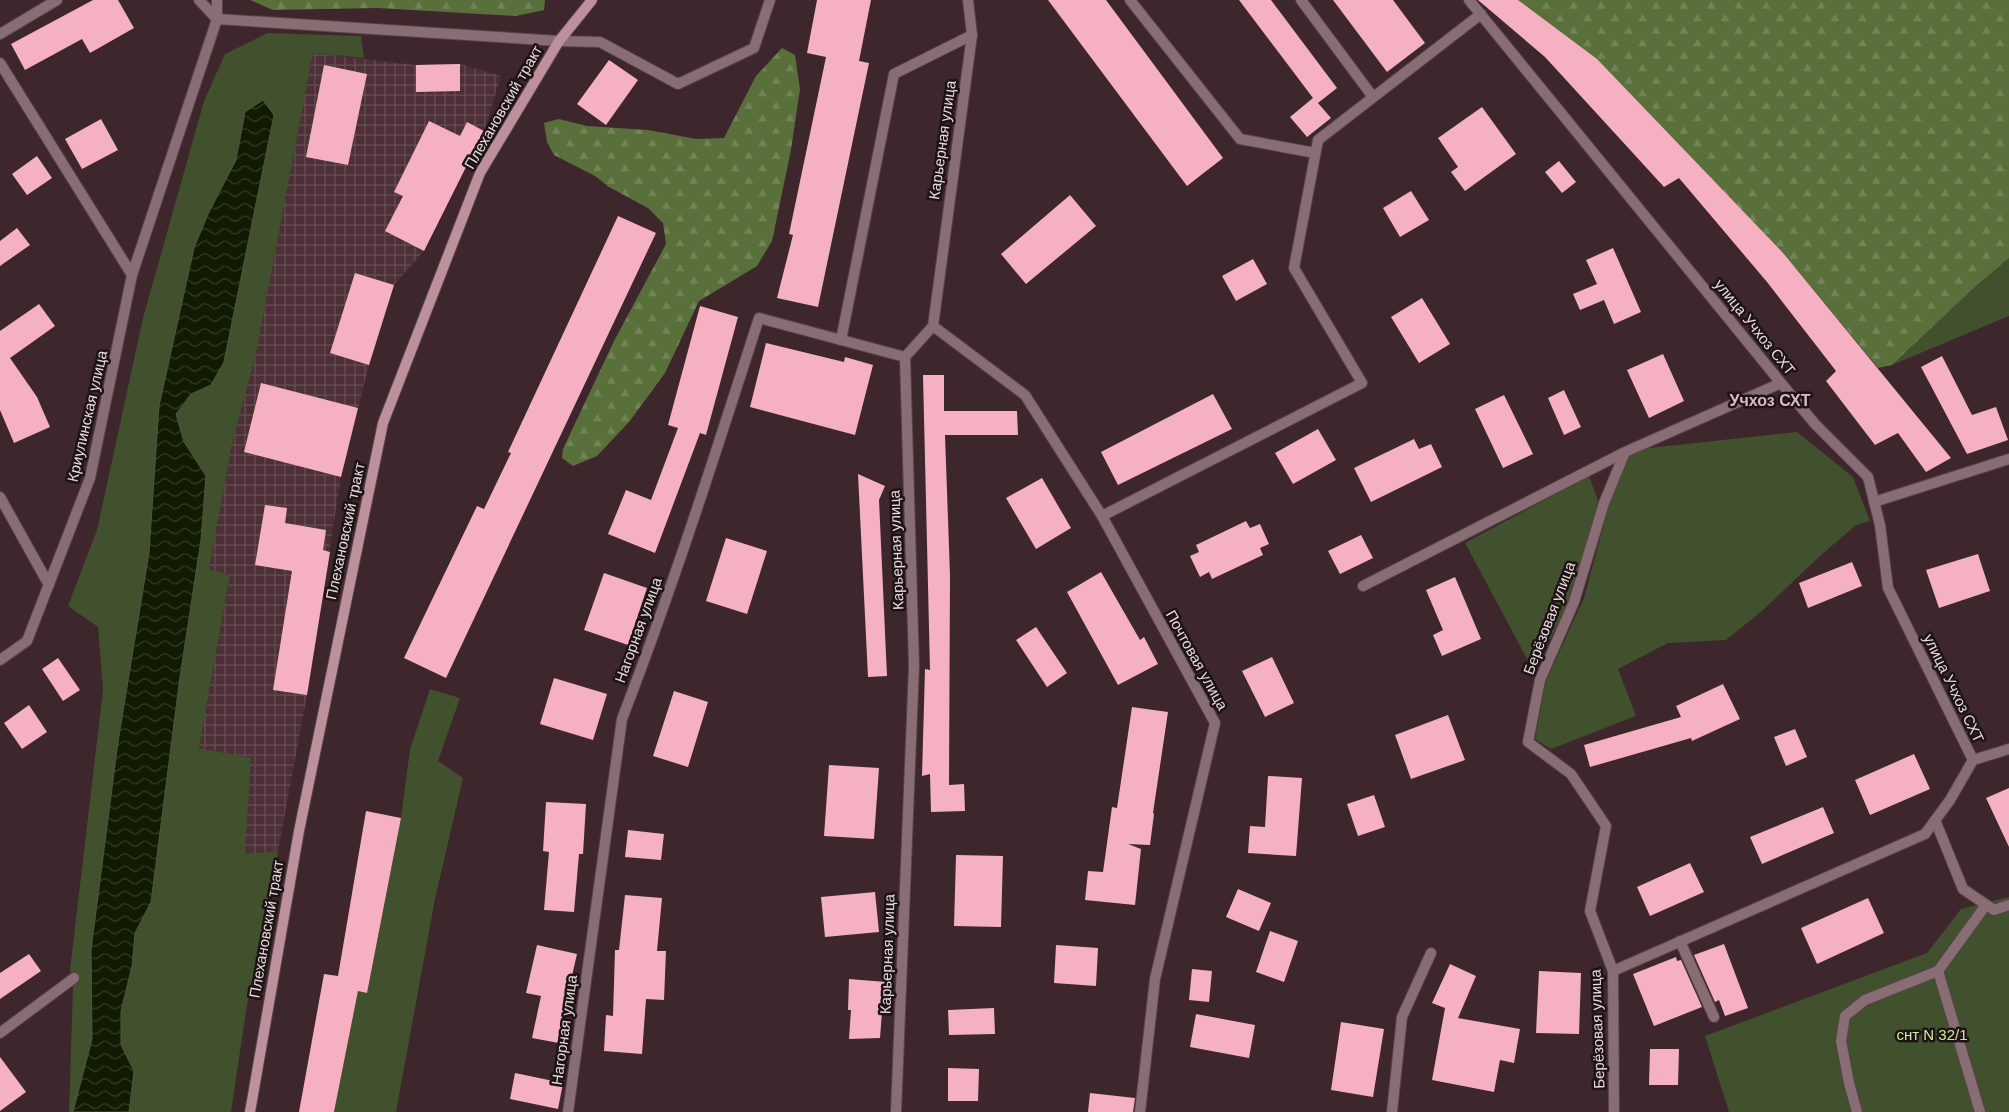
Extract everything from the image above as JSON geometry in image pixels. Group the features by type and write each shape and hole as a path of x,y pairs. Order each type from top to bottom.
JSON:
{"street":[{"path":"0,34 57,0"},
{"path":"198,0 216,19 600,42 678,84 754,48 770,0"},
{"name":"Криулинская улица","path":"0,660 28,641 90,478 132,275 216,19 217,0"},
{"name":"Плехановский тракт","path":"250,1112 299,831 383,423 480,173 559,41 592,0"},
{"name":"Карьерная улица","path":"932,326 972,35 968,0"},
{"path":"1130,0 1240,139 1315,153"},
{"path":"1301,0 1373,97"},
{"name":"улица Учхоз СХТ","path":"1469,0 1815,424 1868,478 1880,525 1888,588 1973,760"},
{"path":"1102,516 1362,383 1294,268 1318,140 1481,14"},
{"path":"841,340 894,74 972,35"},
{"path":"0,62 132,275"},
{"name":"Нагорная улица","path":"568,1112 622,719 692,521 759,318 905,357"},
{"path":"905,357 932,326"},
{"name":"Почтовая улица","path":"932,326 1025,394 1102,516 1215,723 1155,980 1140,1112"},
{"name":"Карьерная улица","path":"896,1112 914,666 905,357"},
{"path":"1362,586 1625,452 1782,383"},
{"name":"Берёзовая улица","path":"1614,1112 1613,971 1590,911 1606,826 1571,774 1528,742 1540,680 1574,602 1604,503 1625,452"},
{"path":"1874,502 2009,459"},
{"path":"0,497 49,585"},
{"name":"улица Учхоз СХТ","path":"1613,971 1925,834 1950,800 1973,760 2009,749"},
{"path":"1935,820 1963,889 1994,910 2009,905"},
{"path":"1857,1112 1841,1041 1845,1016 1865,1000 1938,971 1986,905"},
{"path":"1680,941 1714,1017"},
{"path":"1392,1112 1402,1017 1431,953"},
{"path":"1938,971 1980,1112"},
{"path":"0,1033 74,978"}],"shaded area":[{"path":"313,53 416,65 460,64 501,76 484,131 424,251 394,285 369,365 341,477 307,695 278,851 245,855 250,758 199,748 230,576 209,569 232,444 256,354"}],"green space":[{"path":"250,0 545,0 544,10 516,16 378,8 273,10"},
{"path":"1518,0 2009,0 2009,258 1975,287 1892,365 1878,368 1784,254"},
{"path":"268,33 361,36 364,58 313,53 256,354 232,444 209,569 230,575 199,748 251,758 245,854 278,851 247,1005 231,1112 129,1112 134,1071 121,1045 121,1011 132,966 135,933 151,902 180,677 201,540 206,476 184,442 176,414 191,394 211,385 250,228 274,115 245,112 236,160 208,214 159,406 149,553 118,742 91,950 92,1039 73,1112 69,1112 73,987 70,970 103,690 98,627 68,606 97,530 143,318 204,101 225,54"},
{"path":"782,48 795,55 800,89 791,150 772,241 757,266 699,301 665,373 629,422 597,456 573,466 562,458 563,449 614,341 666,244 663,223 648,208 609,187 595,176 554,155 547,142 544,123 559,119 587,126 648,130 696,139 724,138 756,76"},
{"path":"2009,258 2009,316 1892,365 1975,287"},
{"path":"1797,432 1853,477 1870,521 1856,525 1762,611 1726,640 1668,643 1618,669 1636,716 1551,749 1535,739 1546,681 1584,598 1609,505 1631,450"},
{"path":"1589,476 1600,506 1569,604 1533,670 1465,543"},
{"path":"430,689 460,698 438,761 463,778 435,899 396,1112 334,1112 358,991 367,993 401,818 410,749"},
{"name":"снт N 32/1","path":"2009,897 2009,1112 1729,1112 1705,1036 1927,953 1961,909"}],"water":[{"path":"263,100 274,115 224,362 211,385 191,394 176,414 184,442 206,476 201,540 180,677 151,902 135,933 132,966 121,1011 121,1045 134,1071 129,1112 73,1112 92,1039 91,950 118,742 149,553 159,406 194,248 208,214 236,160 245,112"}],"building":[{"path":"93,0 118,0 134,28 90,53 82,39 25,70 11,44"},
{"path":"817,0 871,0 859,61 869,63 818,307 777,298 793,235 789,234 826,57 807,53"},
{"path":"1048,0 1106,0 1223,158 1187,186"},
{"path":"1239,0 1271,0 1337,88 1318,103 1331,118 1307,137 1290,117 1313,98"},
{"path":"1333,0 1393,0 1425,43 1387,72"},
{"path":"1478,0 1518,0 1597,59 1784,254 1951,458 1926,472 1898,433 1875,445 1826,381 1836,371 1767,282 1679,178 1664,187 1545,57"},
{"path":"609,60 638,80 606,125 577,104"},
{"path":"460,64 460,91 416,92 416,65"},
{"path":"324,65 367,74 348,165 306,157"},
{"path":"1482,107 1516,154 1465,191 1451,172 1458,167 1438,138"},
{"path":"101,119 118,150 82,169 65,139"},
{"path":"429,121 460,136 467,122 484,131 424,251 385,231 403,196 394,192"},
{"path":"37,156 52,178 27,195 12,174"},
{"path":"1559,161 1576,182 1562,193 1545,172"},
{"path":"1411,191 1429,220 1400,237 1383,208"},
{"path":"1070,195 1096,226 1026,284 1001,254"},
{"path":"618,216 656,233 446,678 404,658 477,506 484,509 511,453 508,452"},
{"path":"17,228 30,245 0,266 0,241"},
{"path":"1613,248 1641,312 1614,324 1604,300 1580,310 1573,294 1597,284 1586,260"},
{"path":"1253,259 1267,284 1236,301 1222,276"},
{"path":"355,273 394,285 369,365 330,353"},
{"path":"1422,298 1450,344 1419,363 1391,317"},
{"path":"39,304 55,326 10,358 37,397 50,427 14,443 0,410 0,331"},
{"path":"700,306 738,317 706,435 700,433 655,553 608,534 626,490 651,500 678,428 668,425"},
{"path":"766,343 844,362 845,357 873,365 855,435 750,407"},
{"path":"1663,354 1684,401 1649,418 1627,370"},
{"path":"1942,356 1972,415 1996,407 2008,440 1967,454 1921,367"},
{"path":"923,375 944,375 944,411 1017,411 1018,435 945,435 950,575 949,785 964,784 965,811 931,812 930,774 922,776 925,669 930,670"},
{"path":"261,383 358,408 341,477 244,452"},
{"path":"1564,390 1581,427 1564,435 1548,398"},
{"path":"1213,394 1232,429 1118,485 1101,452"},
{"path":"1504,395 1533,454 1503,468 1475,409"},
{"path":"1318,429 1336,460 1293,484 1275,453"},
{"path":"1414,439 1419,449 1431,444 1442,467 1371,502 1354,468"},
{"path":"858,474 885,486 879,500 887,676 868,677"},
{"path":"1042,478 1071,528 1036,549 1006,498"},
{"path":"265,505 287,508 285,523 326,530 323,550 330,552 307,695 273,690 292,571 255,565"},
{"path":"1246,521 1250,528 1260,524 1269,544 1260,548 1263,555 1212,579 1209,572 1200,577 1190,556 1199,552 1196,545"},
{"path":"1361,535 1373,558 1340,574 1328,551"},
{"path":"726,538 767,551 747,614 706,601"},
{"path":"1978,554 1990,591 1939,608 1926,570"},
{"path":"1852,562 1862,586 1808,608 1799,583"},
{"path":"1101,572 1140,640 1144,637 1158,664 1118,685 1067,592"},
{"path":"604,573 647,588 628,645 584,630"},
{"path":"1455,577 1481,639 1442,656 1433,635 1443,630 1426,590"},
{"path":"1036,627 1067,673 1047,687 1016,640"},
{"path":"1272,657 1294,703 1265,717 1242,671"},
{"path":"58,658 80,690 63,701 42,669"},
{"path":"554,678 607,694 593,740 540,724"},
{"path":"1723,684 1740,719 1692,741 1691,738 1590,767 1584,745 1681,717 1676,706"},
{"path":"674,691 708,702 688,767 653,756"},
{"path":"29,705 47,732 22,749 4,723"},
{"path":"1132,707 1168,712 1150,845 1128,844 1141,849 1135,905 1085,900 1088,871 1103,872 1112,807 1117,808"},
{"path":"1448,715 1465,760 1411,779 1395,735"},
{"path":"1795,729 1807,757 1786,766 1774,737"},
{"path":"1914,754 1930,789 1870,815 1855,780"},
{"path":"829,765 879,768 874,839 824,836"},
{"path":"1268,776 1302,778 1296,856 1248,853 1250,826 1265,827"},
{"path":"2009,788 2009,847 1986,798"},
{"path":"1374,795 1385,827 1358,836 1347,804"},
{"path":"546,802 586,804 583,854 579,854 574,912 544,910 549,852 543,851"},
{"path":"1823,807 1834,833 1762,864 1750,837"},
{"path":"366,811 401,818 367,993 358,991 334,1112 299,1112 324,974 338,976"},
{"path":"628,830 664,834 661,860 625,857"},
{"path":"956,855 1003,856 1001,927 954,926"},
{"path":"1690,863 1704,892 1650,916 1637,887"},
{"path":"1238,889 1271,903 1259,931 1226,917"},
{"path":"875,892 879,932 825,937 821,897"},
{"path":"625,895 662,898 657,951 666,951 664,1000 646,999 642,1054 604,1051 606,1015 613,1016 615,950 619,950"},
{"path":"1868,898 1884,933 1817,964 1801,928"},
{"path":"1270,931 1298,941 1284,982 1256,972"},
{"path":"1724,944 1748,1008 1725,1016 1719,1000 1715,1002 1694,955"},
{"path":"537,945 577,954 562,1019 569,1020 564,1044 532,1038 541,996 526,993"},
{"path":"1056,945 1098,948 1096,986 1054,983"},
{"path":"29,954 41,971 0,999 0,973"},
{"path":"1676,957 1677,961 1681,960 1702,1007 1654,1026 1633,974"},
{"path":"1450,964 1476,976 1458,1018 1520,1029 1514,1063 1500,1060 1494,1092 1432,1080 1445,1008 1432,1003"},
{"path":"1192,969 1212,971 1209,1002 1189,1000"},
{"path":"1539,971 1581,973 1579,1034 1536,1033"},
{"path":"849,979 886,982 880,1038 849,1039 851,1010 848,1010"},
{"path":"994,1008 995,1034 949,1035 948,1010"},
{"path":"1196,1014 1255,1025 1249,1058 1190,1047"},
{"path":"1341,1022 1384,1029 1373,1097 1331,1090"},
{"path":"1650,1049 1679,1049 1678,1085 1649,1085"},
{"path":"0,1057 26,1092 0,1111"},
{"path":"948,1068 979,1069 978,1101 948,1101"},
{"path":"515,1073 563,1083 558,1109 510,1099"},
{"path":"1090,1093 1135,1098 1133,1112 1088,1112"}],"district":[{"name":"Учхоз СХТ","path":"1770,400"}]}
